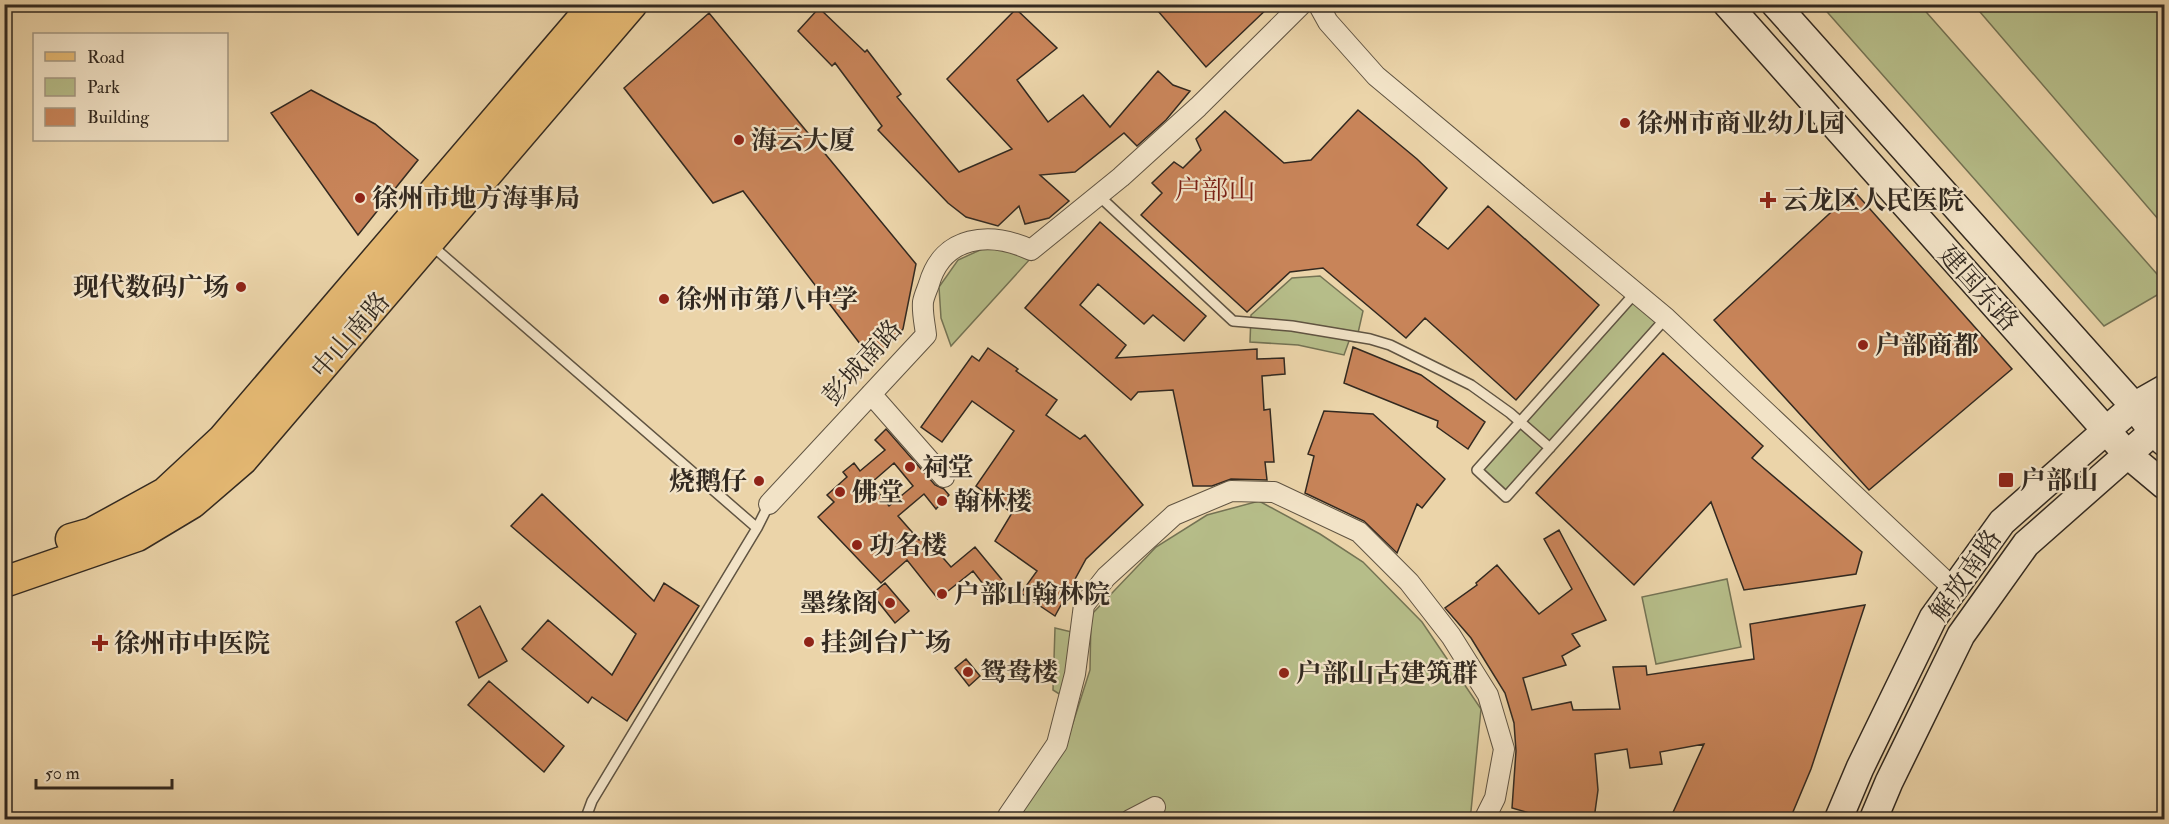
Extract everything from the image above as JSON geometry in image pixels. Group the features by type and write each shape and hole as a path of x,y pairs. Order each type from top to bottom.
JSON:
{"main road":[{"name":"中山南路","path":"4,561 92,533 165,493 224,439 595,4"},
{"name":"中山南路","path":"4,582 137,536 192,503 242,460 633,4"},
{"name":"建国东路","path":"1727,4 2127,454 2164,485"},
{"name":"建国东路","path":"1775,4 2134,406 2161,428"},
{"name":"解放南路","path":"1838,819 1860,768 1933,618 2002,522 2134,406 2164,389"},
{"name":"解放南路","path":"1873,819 1961,635 2026,544 2127,454 2161,428"}],"street":[{"name":"彭城南路","path":"769,504 926,335 923,302 933,271 943,255 961,243 991,238 1016,242 1031,250 1098,195 1198,107 1302,4"},
{"path":"1318,4 1328,22 1376,76 1666,318 1953,588"},
{"path":"871,394 944,477"},
{"path":"1010,819 1008,816 1057,744 1075,674 1084,605 1106,577 1174,515 1231,491 1274,492 1359,532 1409,582 1444,627 1488,695 1504,749 1495,798 1484,819"},
{"path":"1130,819 1155,807"}],"lane":[{"path":"1098,195 1233,321 1292,326 1370,339 1390,345 1471,385 1520,421 1550,448"},
{"path":"429,243 757,528"},
{"path":"1636,292 1477,470 1506,497 1666,318"},
{"name":"彭城南路","path":"585,819 592,801 757,528 769,504"}],"green space":[{"path":"1821,5 1920,5 2164,282 2164,291 2104,326"},
{"path":"1974,5 2164,5 2164,226"},
{"path":"989,246 1031,258 951,346 941,318 939,287 958,260"},
{"path":"1320,276 1363,311 1356,342 1349,341 1344,355 1298,345 1250,342 1251,315 1292,278"},
{"path":"1632,297 1661,324 1506,497 1477,470"},
{"path":"1259,501 1320,534 1363,562 1422,622 1481,709 1471,811 1467,819 1027,820 1020,805 1064,751 1090,670 1091,615 1156,547 1207,515"},
{"path":"1727,579 1741,647 1656,664 1642,597"},
{"path":"1055,628 1076,633 1064,697 1053,690"}],"building":[{"path":"1152,4 1272,4 1206,67"},
{"path":"819,8 865,52 867,50 901,94 897,97 959,172 1012,149 947,79 1016,9 1057,48 1017,80 1048,122 1083,95 1110,127 1158,71 1173,85 1190,91 1166,120 1137,146 1124,133 1075,172 1040,175 1069,201 1049,218 1025,224 1019,206 998,226 966,217 948,203 878,130 882,126 835,63 832,66 798,31"},
{"name":"海云大厦","path":"709,13 916,264 903,329 874,362 743,191 713,203 624,88"},
{"name":"徐州市地方海事局","path":"311,90 375,124 418,160 358,235 271,113"},
{"path":"1358,110 1417,159 1447,188 1417,225 1448,249 1488,206 1599,305 1516,400 1425,318 1406,338 1323,268 1290,272 1247,312 1141,215 1162,193 1152,183 1174,162 1183,168 1201,150 1196,139 1225,111 1284,163 1311,160"},
{"name":"户部商都","path":"1854,191 2012,369 1869,490 1714,320"},
{"path":"1100,222 1206,316 1184,341 1153,315 1144,324 1098,284 1080,305 1126,345 1116,358 1257,349 1257,359 1284,358 1285,374 1262,376 1264,410 1270,409 1274,462 1265,462 1267,480 1231,479 1212,486 1193,486 1173,390 1138,392 1131,400 1025,308"},
{"path":"1353,347 1421,375 1485,422 1468,449 1437,427 1438,421 1344,383"},
{"path":"988,348 1057,400 1046,415 1080,439 1085,435 1143,505 1086,559 1055,616 1021,593 1037,571 995,541 1012,513 976,486 1014,431 972,401 942,442 921,427 972,356 979,361"},
{"path":"1663,353 1763,446 1752,458 1862,552 1856,574 1744,590 1711,502 1634,585 1536,493"},
{"path":"1324,411 1373,414 1445,479 1422,508 1417,504 1397,553 1364,521 1305,493 1314,456 1308,454"},
{"path":"886,429 935,485 944,489 949,495 936,509 924,494 898,516 919,540 924,536 951,567 975,547 1008,587 994,598 973,571 938,599 907,560 881,583 818,517 834,502 827,495 847,477 843,472 854,463 860,471 885,450 875,440","holes":["894,463 913,486 889,506 871,483"]},
{"path":"542,494 654,601 664,583 699,606 627,721 592,697 588,703 522,649 548,620 612,675 636,634 511,526"},
{"path":"1559,530 1606,620 1572,634 1580,646 1562,656 1566,665 1523,678 1532,710 1571,702 1573,710 1620,709 1613,667 1646,666 1647,675 1754,659 1750,624 1865,605 1811,769 1790,819 1670,819 1704,744 1660,752 1662,764 1630,768 1627,749 1595,754 1598,790 1594,819 1550,819 1512,808 1516,751 1514,723 1505,693 1471,638 1445,608 1477,585 1476,583 1497,565 1539,614 1572,589 1544,539"},
{"name":"墨缘阁","path":"885,583 909,611 895,623 872,594"},
{"path":"480,606 507,661 479,678 456,622"},
{"name":"鸳鸯楼","path":"966,659 980,676 969,686 955,668"},
{"path":"489,681 564,746 544,772 468,705"}],"place":[{"name":"徐州市商业幼儿园","path":"1625,123"},
{"name":"海云大厦","path":"739,140"},
{"name":"徐州市地方海事局","path":"360,198"},
{"name":"云龙区人民医院","path":"1768,200"},
{"name":"现代数码广场","path":"241,287"},
{"name":"徐州市第八中学","path":"664,299"},
{"name":"户部商都","path":"1863,345"},
{"name":"祠堂","path":"910,467"},
{"name":"户部山","path":"2006,480"},
{"name":"烧鹅仔","path":"759,481"},
{"name":"佛堂","path":"840,492"},
{"name":"翰林楼","path":"942,501"},
{"name":"功名楼","path":"857,545"},
{"name":"户部山翰林院","path":"942,594"},
{"name":"墨缘阁","path":"890,603"},
{"name":"挂剑台广场","path":"809,642"},
{"name":"徐州市中医院","path":"100,643"},
{"name":"鸳鸯楼","path":"968,672"},
{"name":"户部山古建筑群","path":"1284,673"}],"district":[{"name":"户部山","path":"1215,190"}]}
